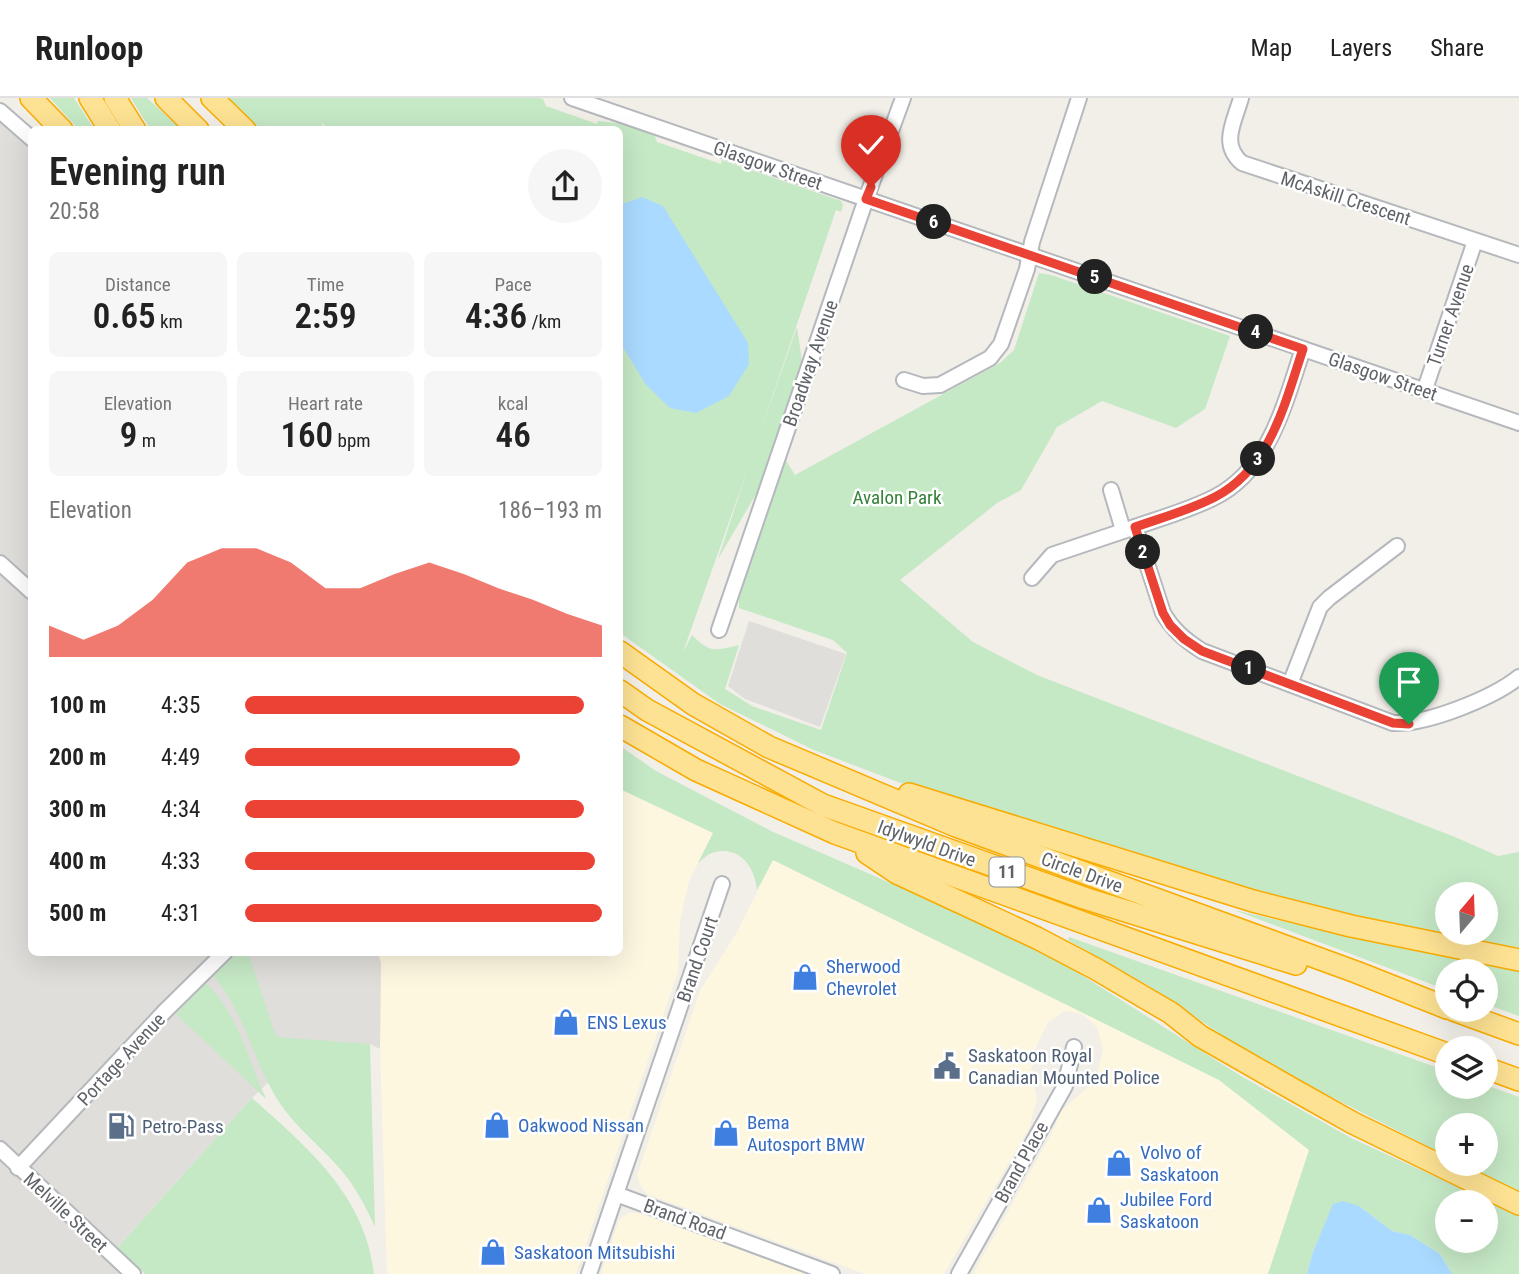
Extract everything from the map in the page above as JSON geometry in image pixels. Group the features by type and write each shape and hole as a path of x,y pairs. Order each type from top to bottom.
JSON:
{"highway":[{"path":"31,98 58,126"},
{"path":"90,98 108,126"},
{"path":"115,98 132,126"},
{"path":"166,98 194,126"},
{"path":"212,98 241,126"},
{"name":"Circle Drive","path":"623,654 693,704 769,747 813,766 956,826 1356,971 1435,1003"},
{"name":"Idylwyld Drive","path":"623,693 648,710 823,805 1084,898 1353,981 1417,996"},
{"name":"11","path":"623,728 696,770 835,833 1435,1050"},
{"path":"813,766 1253,901 1351,926 1519,960"},
{"path":"835,833 897,873 1037,938 1096,969 1171,1013 1200,1036 1353,1123 1519,1204"},
{"path":"1486,1022 1519,1034"},
{"path":"1498,1072 1519,1080"}],"street":[{"name":"Glasgow Street","path":"572,98 1519,423"},
{"name":"Broadway Avenue","path":"719,630 903,98"},
{"path":"904,380 923,386 940,385 990,358 1001,344 1079,98"},
{"name":"McAskill Crescent","path":"1241,98 1229,144 1231,154 1242,163 1519,255"},
{"path":"0,111 28,136"},
{"name":"Turner Avenue","path":"1425,389 1475,241"},
{"path":"1032,578 1052,555 1216,496 1237,481 1257,461 1269,441 1280,418 1303,349"},
{"path":"1111,490 1163,613 1184,639 1202,651 1393,723 1409,724 1434,717 1479,700 1519,677"},
{"path":"1290,684 1320,607 1397,546"},
{"path":"0,563 28,588"},
{"name":"Brand Court","path":"616,1194 722,884"},
{"name":"Portage Avenue","path":"18,1168 165,1011 221,956"},
{"name":"Brand Place","path":"959,1274 1065,1086 1074,1047"},
{"name":"Melville Street","path":"0,1149 133,1274"},
{"path":"589,1274 616,1194"},
{"name":"Brand Road","path":"616,1194 832,1274"}],"shaded area":[{"path":"0,119 28,144 28,956 379,956 381,964 380,1049 370,1044 275,1076 106,1260 120,1274 0,1274"},
{"path":"749,621 846,654 820,727 745,699 728,686"},
{"path":"623,790 713,833 689,881 680,921 678,971 576,1274 387,1274 380,1049 379,956 623,956"},
{"path":"773,860 1219,1080 1310,1150 1268,1274 973,1274 1052,1133 1061,1111 1088,1087 1097,1074 1103,1050 1097,1027 1082,1014 1065,1011 1048,1022 1036,1047 1031,1071 1037,1099 1029,1128 944,1274 865,1274 647,1194 637,1175 700,991 737,932"},
{"path":"628,1213 639,1213 808,1274 601,1274 619,1220"}],"green space":[{"path":"50,98 74,98 92,126 75,126"},
{"path":"131,98 147,98 178,126 148,126"},
{"name":"Avalon Park","path":"219,98 539,98 543,99 546,106 597,124 598,121 617,123 654,134 657,142 721,164 722,160 841,201 841,212 836,210 755,447 797,327 802,361 759,489 718,559 748,468 683,652 692,635 708,648 739,645 725,689 752,706 821,730 847,653 833,640 739,608 739,599 785,459 795,475 1000,363 1014,350 1039,273 1230,336 1205,409 1176,428 1102,401 1057,427 1021,490 997,503 900,580 973,642 1037,675 1498,856 1519,852 1519,953 1483,945 1498,945 1498,882 1435,882 1435,934 1285,901 898,782 814,750 720,704 623,635 623,126 325,126 322,123 323,126 247,126"},
{"path":"623,748 656,771 771,831 957,912 1061,962 1241,1076 1351,1138 1464,1190 1435,1190 1435,1251 1410,1235 1392,1231 1359,1206 1333,1205 1313,1252 1307,1274 1268,1274 1309,1150 1219,1080 773,860 757,890 753,873 738,855 722,851 712,853 698,863 713,833 623,790"},
{"path":"1234,910 1326,931 1480,959 1435,959 1435,985"},
{"path":"1069,937 1435,1067 1435,1099 1498,1099 1498,1089 1519,1097 1519,1192 1487,1176 1498,1176 1498,1113 1435,1113 1435,1150 1314,1088 1231,1041 1149,986 1068,940"},
{"path":"231,956 249,956 276,1037 370,1044 375,1227 347,1177 281,1105 266,1079 240,1018 212,974"},
{"path":"1498,962 1519,966 1519,1016 1498,1008"},
{"path":"206,983 217,995 234,1023 266,1099 176,1014"},
{"path":"252,1098 293,1135 331,1175 359,1220 374,1274 145,1274 117,1248"},
{"path":"1498,1205 1519,1215 1519,1274 1452,1274 1440,1254 1498,1253"}],"water":[{"path":"642,197 663,206 748,343 749,364 729,396 696,413 670,408 646,385 623,347 623,204"},
{"path":"1343,1201 1359,1206 1392,1231 1410,1235 1440,1254 1452,1274 1307,1274 1333,1204"}],"place":[{"name":"Sherwood Chevrolet","path":"805,977"},
{"name":"ENS Lexus","path":"566,1022"},
{"name":"Saskatoon Royal Canadian Mounted Police","path":"947,1066"},
{"name":"Oakwood Nissan","path":"497,1125"},
{"name":"Petro-Pass","path":"121,1126"},
{"name":"Bema Autosport BMW","path":"726,1133"},
{"name":"Volvo of Saskatoon","path":"1119,1163"},
{"name":"Jubilee Ford Saskatoon","path":"1099,1210"},
{"name":"Saskatoon Mitsubishi","path":"493,1252"}],"route":[{"path":"871,187 866,199 1303,349 1280,418 1257,461 1237,481 1216,496 1135,527 1163,613 1184,639 1202,651 1393,723 1409,724"}]}
